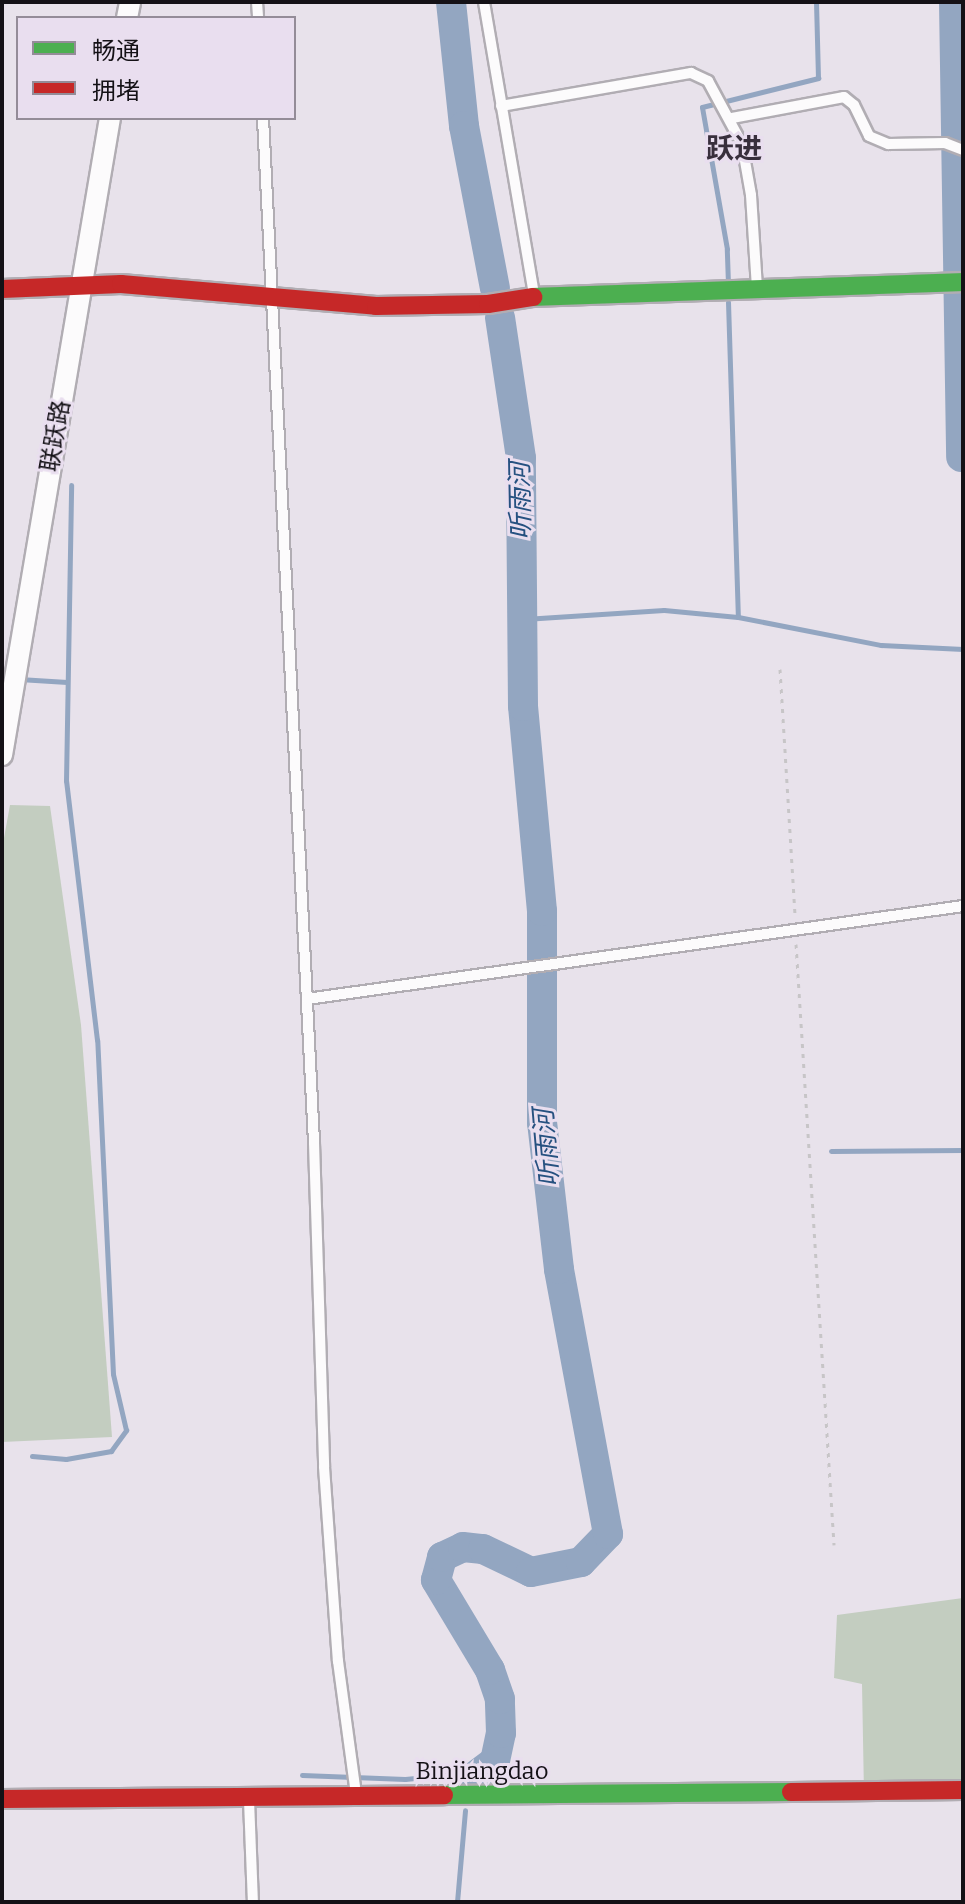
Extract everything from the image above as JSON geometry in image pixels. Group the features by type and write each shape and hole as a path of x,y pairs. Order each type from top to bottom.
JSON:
{"street":[{"name":"联跃路","path":"2,755 110,120"},
{"path":"2,289 82,282 182,287 273,300 376,306 488,304 535,297 669,289 708,295 956,281"},
{"name":"Binjiangdao","path":"2,1799 963,1790"}],"lane":[{"path":"484,2 535,297"},
{"path":"501,106 691,73 708,81 732,118 751,195 757,293"},
{"path":"732,118 844,97 854,105 869,136 888,144 945,143 962,149"},
{"path":"263,120 307,999 324,1467 338,1661 356,1797"},
{"path":"307,999 963,906"},
{"path":"249,1798 253,1902"}],"path":[{"path":"780,669 834,1545"}],"shaded area":[{"path":"10,805 50,806 81,1025 112,1437 2,1442 2,849"},
{"path":"963,1598 963,1790 864,1794 862,1684 834,1678 837,1615"}],"waterway":[{"name":"听雨河","path":"451,2 464,126 495,288"},
{"path":"728,284 727,249 702,107 818,78 816,2"},
{"path":"954,2 961,457"},
{"path":"728,302 738,617"},
{"name":"听雨河","path":"467,1782 495,1761 501,1733 500,1699 490,1670 436,1580 442,1557 463,1547 483,1549 531,1572 581,1562 608,1534 559,1269 542,1123 542,911 523,706 521,458 500,318"},
{"path":"963,454 963,485"},
{"path":"32,1456 66,1459 111,1451 126,1430 113,1374 97,1040 66,781 71,485"},
{"path":"524,619 664,610 738,617 881,645 963,649"},
{"path":"19,679 67,682"},
{"path":"831,1151 963,1150"},
{"path":"302,1775 405,1779 478,1772"},
{"name":"听雨河","path":"457,1902 465,1810"}],"traffic: fast":[{"path":"533,297 963,282"},
{"path":"444,1795 791,1792"}],"traffic: jam":[{"path":"2,289 121,284 376,306 488,304 533,297"},
{"path":"791,1792 963,1790"},
{"path":"2,1799 444,1795"}],"district":[{"name":"跃进","path":"734,149"}]}
